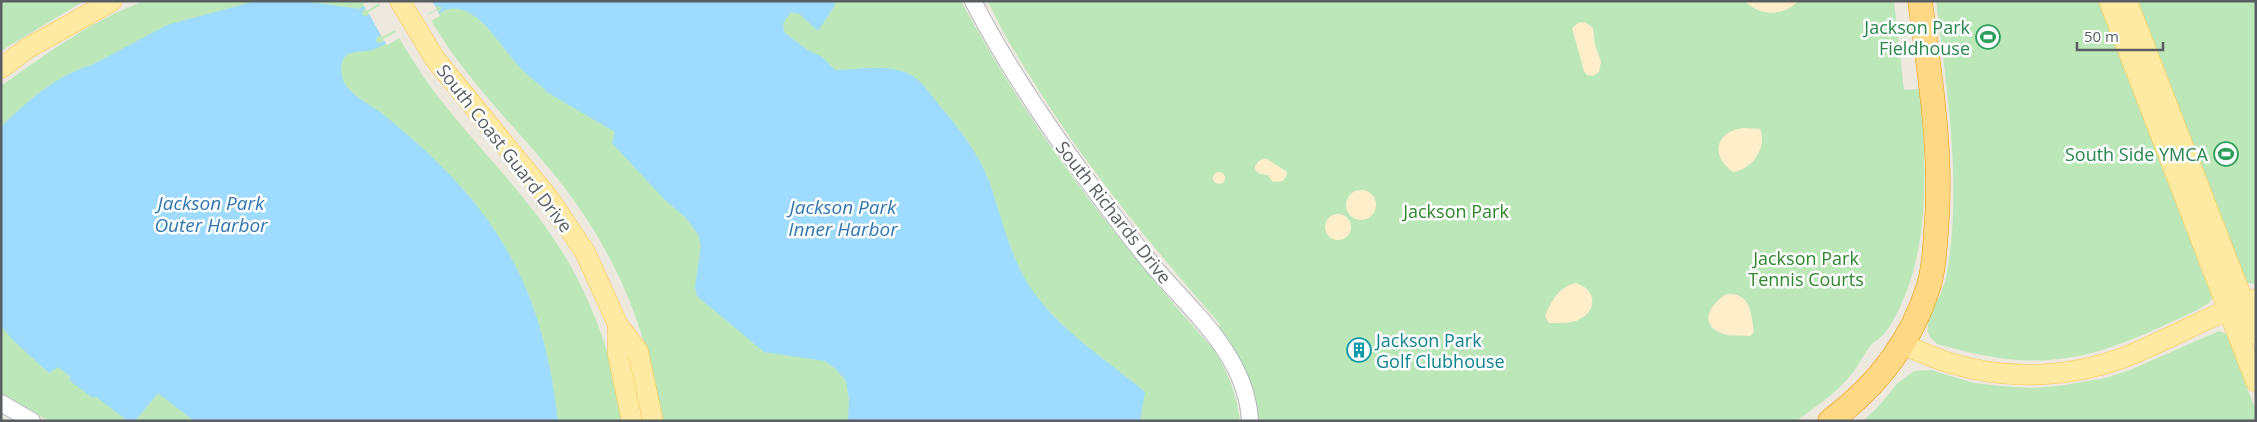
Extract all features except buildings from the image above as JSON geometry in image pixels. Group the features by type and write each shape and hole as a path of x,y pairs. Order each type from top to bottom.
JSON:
{"highway":[{"path":"1830,421 1869,388 1904,345 1929,285 1937,222 1939,178 1933,98 1920,1"}],"main road":[{"path":"1,68 35,44 112,1"},
{"name":"South Coast Guard Drive","path":"400,1 420,36 459,91 550,200 567,225 600,283 618,324 638,351 653,421"},
{"path":"2109,1 2256,334"},
{"path":"2127,1 2242,304 2256,382"},
{"path":"1904,345 1949,363 1992,372 2061,373 2092,367 2131,355 2242,304"},
{"name":"South Coast Guard Drive","path":"618,324 618,355 632,421"}],"street":[{"name":"South Richards Drive","path":"973,1 1036,107 1084,176 1142,251 1230,356 1245,390 1250,421"},
{"path":"1,403 32,421"}],"green space":[{"path":"1,1 84,1 1,51"},
{"name":"Jackson Park Outer Harbor","path":"145,1 377,1 425,79 460,124 534,211 566,258 595,317 609,357 626,421 49,421 1,393 1,86 88,27"},
{"name":"Jackson Park Inner Harbor","path":"421,1 961,1 1016,95 1077,183 1143,268 1214,350 1231,384 1237,402 1240,421 660,421 649,362 641,332 625,289 593,228 567,191 470,76 435,27"},
{"name":"Jackson Park","path":"988,1 1894,1 1904,90 1920,89 1924,147 1924,205 1921,234 1907,290 1886,332 1870,347 1854,371 1834,392 1796,421 1257,421 1255,399 1248,377 1242,364 1225,339 1219,323 1146,237 1077,147 1016,54"},
{"path":"1936,1 2103,1 2108,15 2106,21 2205,279 2210,282 2214,296 2209,303 2161,327 2103,350 2051,360 1998,358 1937,344 1932,339 1928,326 1946,278 1951,244 1953,209 1951,139"},
{"name":"South Side YMCA","path":"2134,1 2256,1 2256,284 2246,283 2238,273 2241,267 2140,8"},
{"path":"2219,331 2230,335 2245,371 2243,377 2256,411 2256,421 1863,421 1878,407 1897,384 1914,371 1931,370 1974,383 2000,386 2032,388 2058,386 2105,378 2130,370"}],"sand":[{"path":"1745,1 1798,1 1785,10 1771,13 1757,10"},
{"path":"1585,22 1593,28 1595,45 1601,62 1599,72 1593,76 1587,75 1584,71 1572,28 1578,23"},
{"path":"1742,128 1760,129 1762,143 1752,163 1733,172 1721,159 1719,146 1721,140 1726,135"},
{"path":"1267,159 1286,171 1287,175 1283,181 1273,182 1268,175 1260,174 1256,171 1255,167 1258,162"},
{"path":"1217,172 1221,172 1225,178 1221,184 1217,184 1213,180 1213,176"},
{"path":"1361,190 1372,194 1376,205 1372,216 1361,220 1350,216 1346,205 1350,194"},
{"path":"1338,214 1347,218 1351,227 1347,236 1338,240 1329,236 1325,227 1329,218"},
{"path":"1575,283 1587,289 1590,294 1592,305 1590,310 1586,315 1573,322 1549,323 1545,316 1553,300 1564,288"},
{"path":"1727,294 1741,297 1748,306 1754,332 1750,336 1723,334 1709,323 1708,318 1712,307"}],"water":[{"path":"256,1 303,1 359,9 374,1 380,1 363,10 362,15 366,16 394,1 835,1 835,5 818,31 800,14 791,12 783,23 784,32 806,49 822,57 835,70 881,68 899,70 917,79 925,87 974,151 989,181 1011,249 1030,287 1042,303 1069,331 1145,392 1140,421 848,421 849,399 846,381 836,369 825,361 764,352 697,296 695,287 701,246 698,234 685,217 665,200 612,143 615,132 545,91 519,66 483,23 465,11 455,8 445,10 372,50 349,54 342,61 342,75 345,84 352,92 388,118 440,165 489,222 508,251 523,282 545,347 553,383 558,421 194,421 158,393 136,420 128,421 95,396 93,398 69,380 71,377 58,367 49,373 14,341 1,326 1,127 21,108 55,82 79,69 92,65 167,25","holes":["437,6 442,7 440,11 380,43 376,42 377,37"]}],"pier":[{"path":"369,1 382,1 367,11 363,4"},
{"path":"389,1 432,1 437,9 382,37 368,12"},
{"path":"437,10 440,16 387,45 383,39"}],"place":[{"name":"Jackson Park Fieldhouse","path":"1988,37"},
{"name":"South Side YMCA","path":"2226,154"},
{"name":"Jackson Park Golf Clubhouse","path":"1359,350"}],"park label":[{"name":"Jackson Park Tennis Courts","path":"1806,268"}]}
